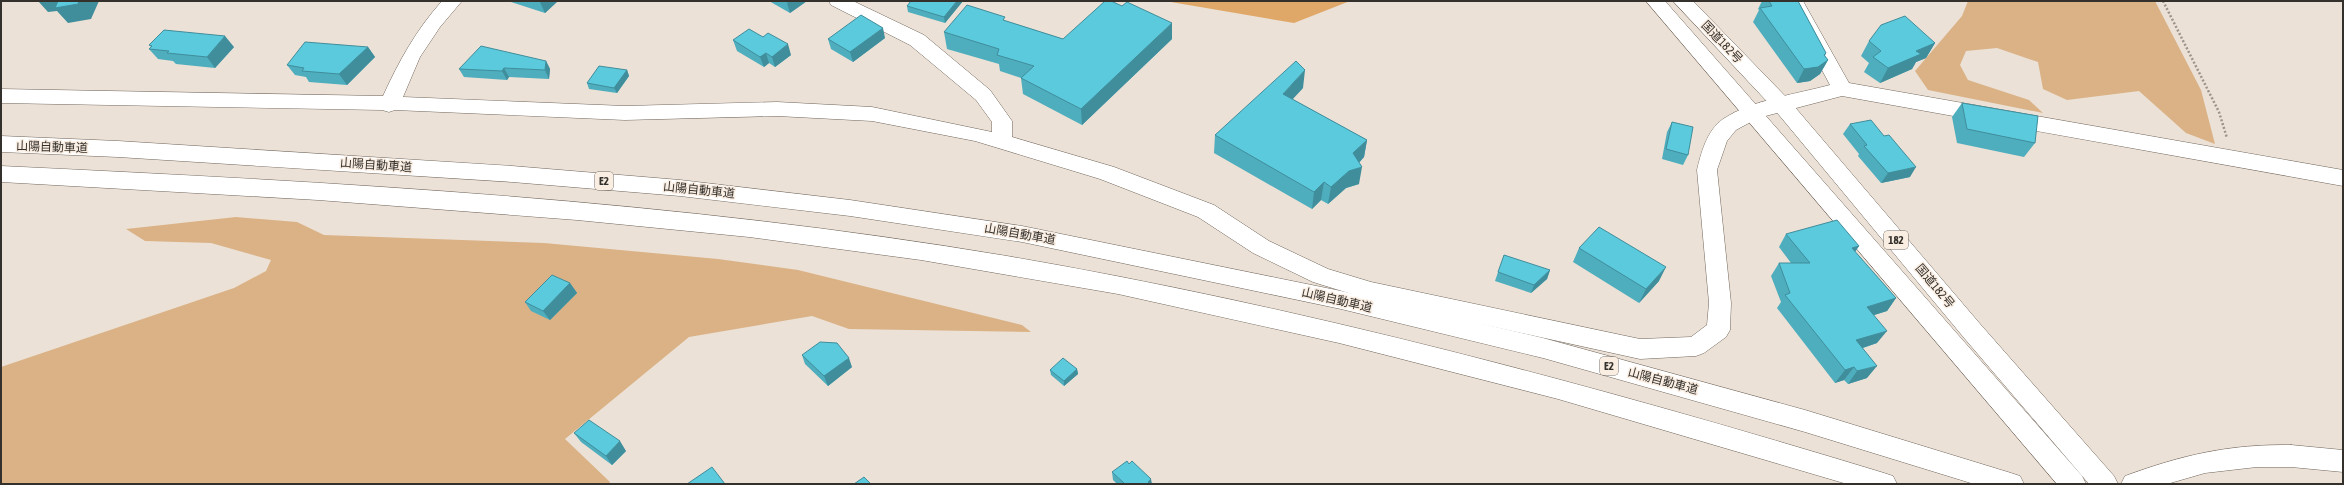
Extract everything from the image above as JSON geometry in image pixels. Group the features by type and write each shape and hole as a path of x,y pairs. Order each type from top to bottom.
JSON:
{"main road":[{"path":"389,104 411,56 433,24 453,1"},
{"path":"838,1 917,40 983,95 1002,121 1002,142"},
{"name":"国道182号","path":"1654,1 2073,484"},
{"name":"国道182号","path":"1682,1 1781,104 1973,332 2105,484"},
{"path":"1794,1 1842,89"},
{"path":"1,96 316,100 625,113 777,109 872,114 975,134 1107,173 1206,211 1260,247 1321,276 1371,291 1640,349 1670,349 1696,346 1718,330 1720,303 1708,170 1711,154 1718,138 1729,125 1752,113 1781,104 1842,89 2232,157 2343,178"},
{"name":"山陽自動車道","path":"1,144 126,150 512,174 680,188 850,208 1022,234 1201,270 1543,348 1805,421 2011,484"},
{"path":"1,174 494,203 663,219 833,239 1006,265 1184,299 1329,331 1537,382 1884,484"},
{"path":"2134,484 2204,462 2250,455 2302,455 2343,461"}],"path":[{"path":"2162,1 2220,112 2232,157"}],"shaded area":[{"path":"1165,1 1350,1 1294,23"},
{"path":"1968,1 2155,1 2201,90 2215,144 2186,133 2139,91 2067,100 2043,89 2038,62 1997,48 1966,51 1960,65 1968,80 2029,100 2043,113 1928,90 1915,71 1962,16"},
{"path":"236,217 297,222 324,235 544,243 718,259 798,270 1022,325 1031,332 849,329 812,316 689,337 565,439 610,482 609,484 1,484 1,367 234,288 266,271 271,260 211,243 145,241 126,229"}],"building":[{"path":"58,1 79,1 78,4 55,8"},
{"path":"911,1 957,1 944,17 907,6"},
{"path":"1105,1 1111,1 1122,6 1127,2 1172,23 1081,109 1021,78 1034,66 997,55 999,49 944,32 967,5 1005,17 1003,20 1063,39"},
{"path":"1769,1 1798,1 1826,53 1824,55 1828,60 1818,67 1804,69 1760,8 1772,6"},
{"path":"861,15 883,28 850,52 828,39"},
{"path":"1905,16 1935,43 1916,51 1921,54 1888,68 1873,57 1881,51 1869,41 1881,25"},
{"path":"749,29 763,37 768,33 788,44 772,57 766,53 760,57 733,40"},
{"path":"164,30 225,36 207,57 167,53 169,51 149,49 152,46 149,45"},
{"path":"305,42 368,47 339,74 302,71 304,68 287,65"},
{"path":"481,46 546,61 545,70 504,68 502,71 459,69"},
{"path":"1296,61 1305,70 1283,94 1367,140 1353,153 1362,167 1349,171 1331,187 1324,182 1314,192 1215,135"},
{"path":"599,66 627,70 614,88 587,83"},
{"path":"1962,103 2038,116 2035,143 1967,129"},
{"path":"1871,120 1884,136 1889,135 1916,167 1888,173 1864,146 1867,145 1850,124"},
{"path":"1672,122 1693,127 1688,155 1666,149"},
{"path":"1837,220 1859,246 1852,248 1896,298 1867,307 1887,331 1856,340 1877,366 1857,371 1854,367 1845,370 1785,295 1790,293 1779,263 1810,263 1786,234"},
{"path":"1599,227 1666,267 1646,289 1579,248"},
{"path":"1504,255 1550,270 1534,285 1498,272"},
{"path":"552,275 570,283 543,311 525,302"},
{"path":"820,342 837,343 849,358 824,376 802,355"},
{"path":"1063,358 1077,369 1064,381 1050,370"},
{"path":"589,420 620,441 606,456 574,433"},
{"path":"1127,461 1129,464 1132,461 1151,479 1148,482 1150,484 1125,484 1112,472"},
{"path":"712,467 725,484 687,484"},
{"path":"864,477 871,484 854,484"}]}
